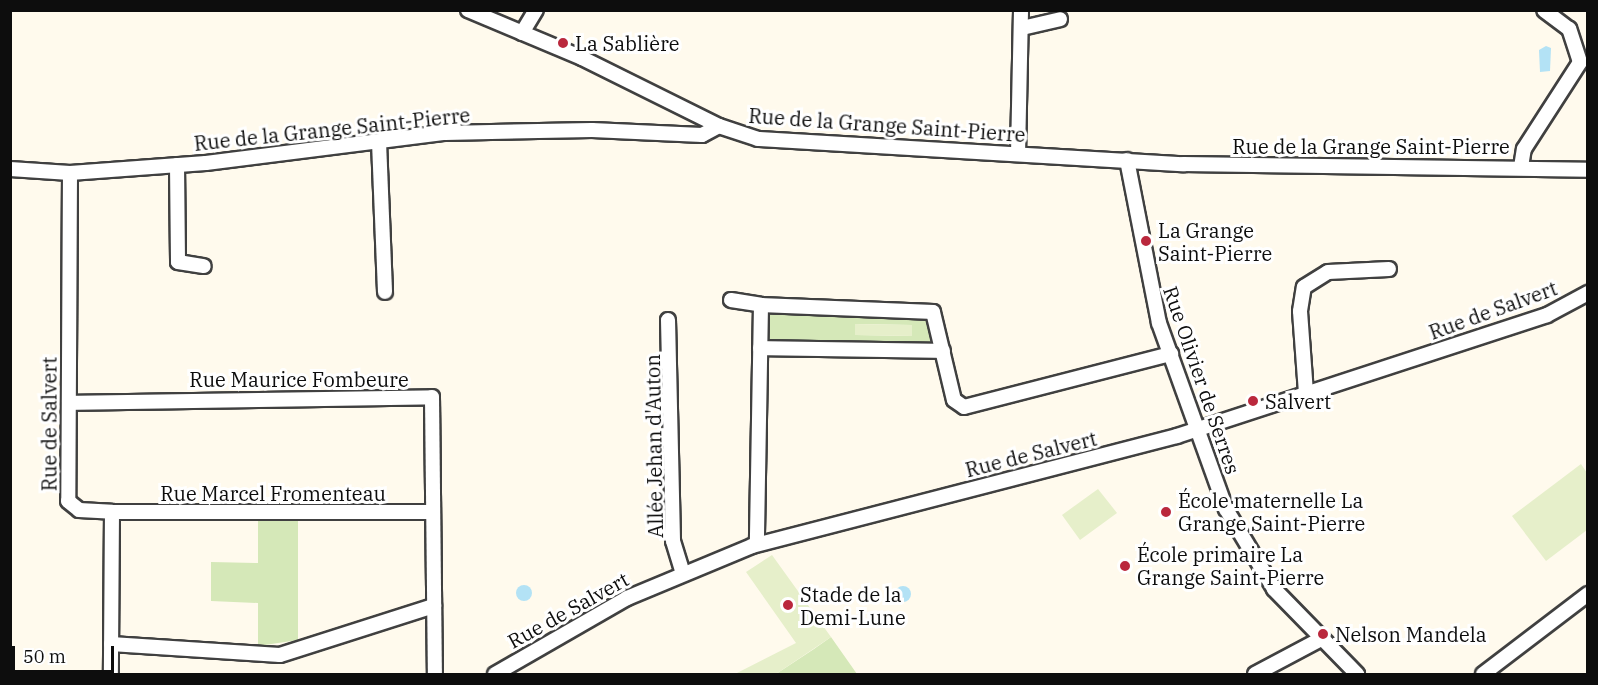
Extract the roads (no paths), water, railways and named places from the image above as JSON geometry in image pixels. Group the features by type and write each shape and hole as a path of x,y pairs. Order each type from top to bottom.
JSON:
{"street":[{"path":"468,10 719,126"},
{"path":"522,33 536,10"},
{"path":"1018,154 1021,10"},
{"path":"1521,167 1524,149 1584,65 1569,29 1544,10"},
{"path":"1022,28 1060,19"},
{"name":"Rue de la Grange Saint-Pierre","path":"10,169 70,173 177,165 445,133 592,130 702,135 719,126 769,140 1127,160 1587,170"},
{"path":"379,142 385,292"},
{"name":"Rue Olivier de Serres","path":"1127,160 1148,281 1171,354 1239,534 1274,590 1319,640 1357,675"},
{"path":"177,165 178,262 204,266"},
{"name":"Rue de Salvert","path":"70,173 69,503 79,510 112,512"},
{"path":"1306,393 1300,311 1304,287 1328,272 1389,269"},
{"name":"Rue de Salvert","path":"495,675 682,572 758,544 1198,429 1547,315 1587,293"},
{"path":"731,300 761,305 933,312 954,400 964,407 1171,354"},
{"path":"758,544 761,305"},
{"name":"Allée Jehan d'Auton","path":"668,320 673,541 682,572"},
{"path":"760,348 943,351"},
{"name":"Rue Maurice Fombeure","path":"69,403 432,397 435,675"},
{"path":"111,675 112,512"},
{"name":"Rue Marcel Fromenteau","path":"112,512 433,512"},
{"path":"1483,675 1587,594"},
{"path":"111,644 280,655 434,606"},
{"path":"1255,675 1319,640"}],"water":[{"path":"1546,46 1551,48 1550,71 1540,72 1539,50"},
{"path":"524,585 530,587 532,593 530,599 524,601 518,599 516,593 518,587"},
{"path":"903,586 911,594 903,602 895,594"}],"place":[{"name":"La Sablière","path":"563,43"},
{"name":"La Grange Saint-Pierre","path":"1146,241"},
{"name":"Salvert","path":"1253,401"},
{"name":"École maternelle La Grange Saint-Pierre","path":"1166,512"},
{"name":"École primaire La Grange Saint-Pierre","path":"1125,566"},
{"name":"Stade de la Demi-Lune","path":"788,605"},
{"name":"Nelson Mandela","path":"1323,634"}]}
